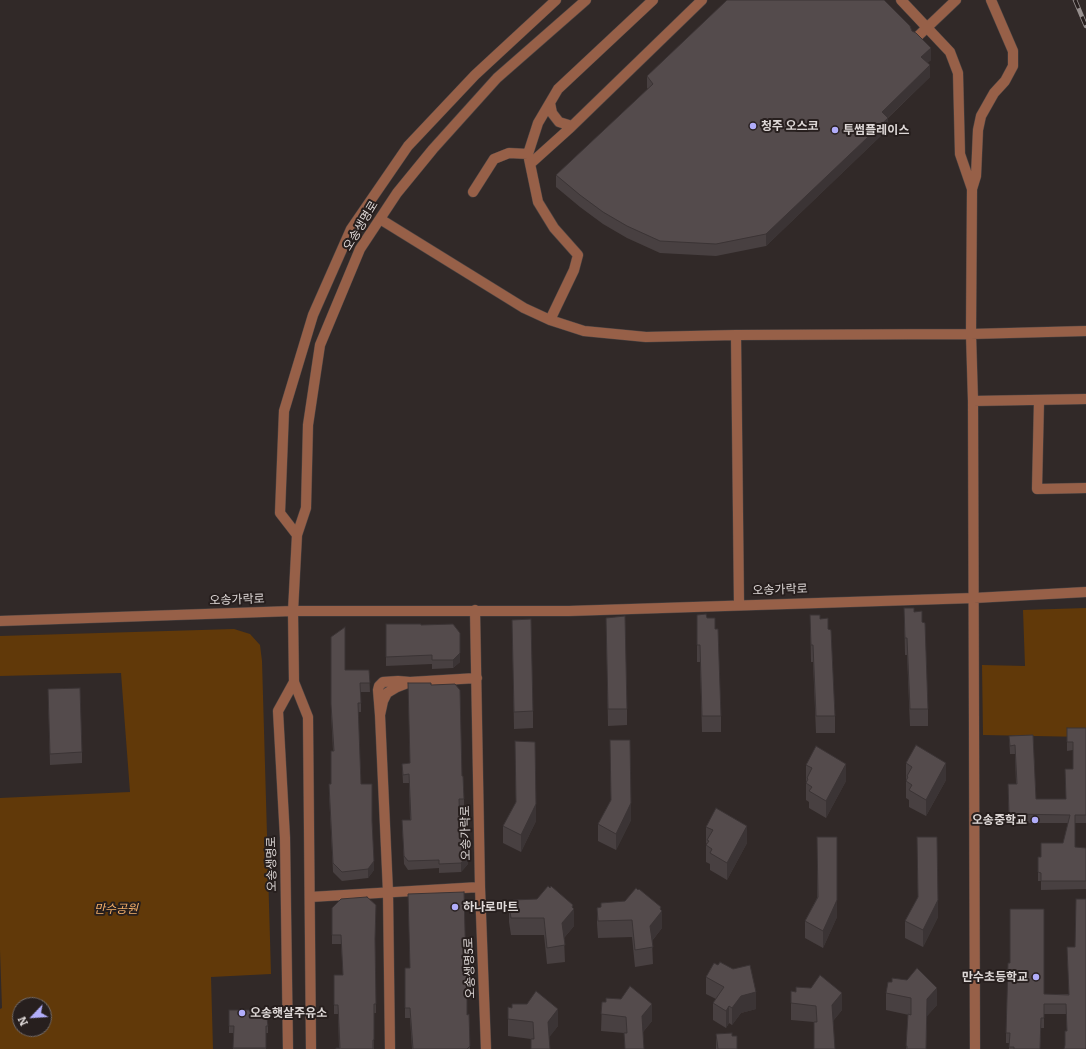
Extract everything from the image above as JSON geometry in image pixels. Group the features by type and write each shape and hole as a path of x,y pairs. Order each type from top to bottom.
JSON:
{"street":[{"name":"오송생명로","path":"296,535 280,513 284,411 314,315 351,229 408,146 475,75 556,0"},
{"name":"오송생명로","path":"311,1049 308,717 294,682 293,611 296,535 306,508 308,425 320,345 360,249 397,193 433,149 497,78 586,0"},
{"path":"550,320 574,270 578,255 554,228 538,202 529,159 538,123 558,89 653,0"},
{"path":"529,159 572,126 702,0"},
{"path":"901,0 950,52 958,73 960,154 972,190"},
{"path":"916,38 956,0"},
{"path":"975,1049 973,401 971,334 972,190 976,176 978,130 981,116 994,93 1005,81 1012,66 1013,51 991,0"},
{"path":"550,103 552,113 559,122 572,126"},
{"path":"473,192 494,159 509,153 529,159"},
{"path":"380,219 524,308 550,320 584,331 646,337 971,334 1086,331"},
{"path":"736,335 739,605"},
{"path":"973,401 1086,399"},
{"path":"1039,400 1037,489 1086,488"},
{"name":"오송가락로","path":"0,621 293,611 569,610 974,598 1086,592"},
{"name":"오송가락로","path":"475,610 480,887"},
{"path":"390,1049 388,892 378,690 381,683 387,681 410,682 477,678"},
{"name":"오송생명로","path":"288,1049 285,838 278,711 294,682"},
{"path":"310,896 480,887"},
{"name":"오송생명5로","path":"480,887 486,1049"}],"green space":[{"path":"1086,608 1086,737 983,735 982,665 1025,666 1023,610"},
{"name":"만수공원","path":"234,629 250,634 260,645 262,661 271,974 211,977 213,1049 0,1049 0,1009 2,1008 0,950 0,798 130,792 121,673 0,676 0,636"}],"building":[{"name":"청주 오스코","path":"727,0 884,0 910,26 912,31 931,48 921,57 930,65 882,112 888,118 766,234 716,244 660,241 627,226 603,212 556,175 653,84 647,76"},
{"path":"904,608 914,608 914,612 922,611 922,622 925,623 928,709 910,709 907,638 905,638"},
{"path":"706,614 707,618 715,618 715,629 718,629 721,716 702,716 700,645 697,645 697,615"},
{"path":"810,615 820,615 820,619 828,618 828,629 831,630 835,716 816,716 813,645 811,645"},
{"path":"625,616 627,709 608,709 606,618"},
{"path":"531,619 533,711 514,712 512,620"},
{"path":"386,624 453,624 460,633 460,653 453,660 432,660 432,655 386,657"},
{"path":"345,627 345,670 369,670 370,683 360,683 361,703 358,703 361,784 372,784 374,861 368,869 342,872 333,863 329,784 331,784 331,751 334,751 331,704 331,637"},
{"path":"408,683 431,683 431,685 455,684 460,690 464,799 459,799 460,826 467,826 468,855 461,863 439,864 439,860 408,861 404,856 402,820 411,820 409,774 403,775 402,764 410,763"},
{"path":"80,688 82,752 50,754 48,689"},
{"path":"1067,728 1086,728 1086,815 1075,815 1075,847 1086,848 1086,881 1041,881 1041,873 1038,872 1038,857 1041,857 1041,843 1063,843 1070,815 1009,814 1008,784 1017,784 1015,745 1010,746 1009,736 1033,735 1036,799 1066,799 1065,769 1073,769 1073,742 1067,742"},
{"path":"610,740 630,740 631,803 616,834 598,824 611,800"},
{"path":"515,741 535,742 536,804 521,835 503,826 516,802"},
{"path":"916,745 946,763 926,800 909,790 912,785 906,781 912,767 906,763"},
{"path":"816,746 846,764 826,801 809,791 812,787 806,783 812,768 806,765"},
{"path":"716,808 747,826 727,863 710,853 712,849 706,845 709,841 707,840 713,830 706,827"},
{"path":"817,837 837,837 837,900 823,931 805,921 818,897"},
{"path":"917,837 937,837 938,900 923,930 905,921 918,897"},
{"path":"548,886 550,888 551,886 573,905 572,907 574,909 562,923 565,945 547,948 544,918 511,918 509,905 513,905 513,900 537,899"},
{"path":"636,888 661,907 660,909 662,911 650,926 653,947 635,950 632,920 598,921 597,908 601,907 601,903 625,901"},
{"path":"464,892 467,1015 469,1014 470,1046 467,1049 413,1049 410,1008 405,1008 405,968 410,968 408,894"},
{"path":"367,897 376,905 376,1004 374,1004 373,1049 336,1049 340,1048 338,1005 334,1005 334,975 343,975 341,935 332,935 332,908 341,899"},
{"path":"1076,899 1086,899 1086,1049 1064,1049 1065,1031 1067,1031 1066,1004 1044,1004 1044,1018 1041,1018 1040,1049 1014,1049 1014,1047 1009,1047 1010,1033 1006,1033 1008,963 1010,963 1010,909 1044,909 1044,994 1069,995 1067,947 1075,947"},
{"path":"720,962 733,969 750,965 756,992 741,996 732,1008 729,1006 726,1011 713,1003 724,987 706,977 714,963 718,965"},
{"path":"917,968 937,988 927,999 926,1049 907,1049 908,1014 911,1015 911,998 886,993 888,982 892,982 892,978 907,980"},
{"path":"820,975 842,993 832,1005 835,1049 814,1049 814,1022 817,1022 816,1006 791,1003 791,991 796,992 796,987 811,988"},
{"path":"630,986 652,1004 642,1016 644,1049 625,1049 624,1033 627,1033 626,1017 601,1014 602,1002 606,1002 606,998 621,999"},
{"path":"536,991 558,1009 548,1022 550,1049 531,1049 531,1039 534,1039 533,1022 508,1019 508,1007 512,1008 512,1004 527,1004"},
{"path":"229,1010 266,1010 268,1026 266,1026 266,1048 233,1048 234,1026 229,1026"},
{"path":"732,1033 732,1036 737,1036 737,1049 718,1049 716,1034"}],"railway":[{"path":"1075,0 1086,26"}],"place":[{"name":"청주 오스코","path":"753,126"},
{"name":"투썸플레이스","path":"835,130"},
{"name":"오송중학교","path":"1035,820"},
{"name":"하나로마트","path":"455,907"},
{"name":"만수초등학교","path":"1036,977"},
{"name":"오송햇살주유소","path":"242,1013"}]}
